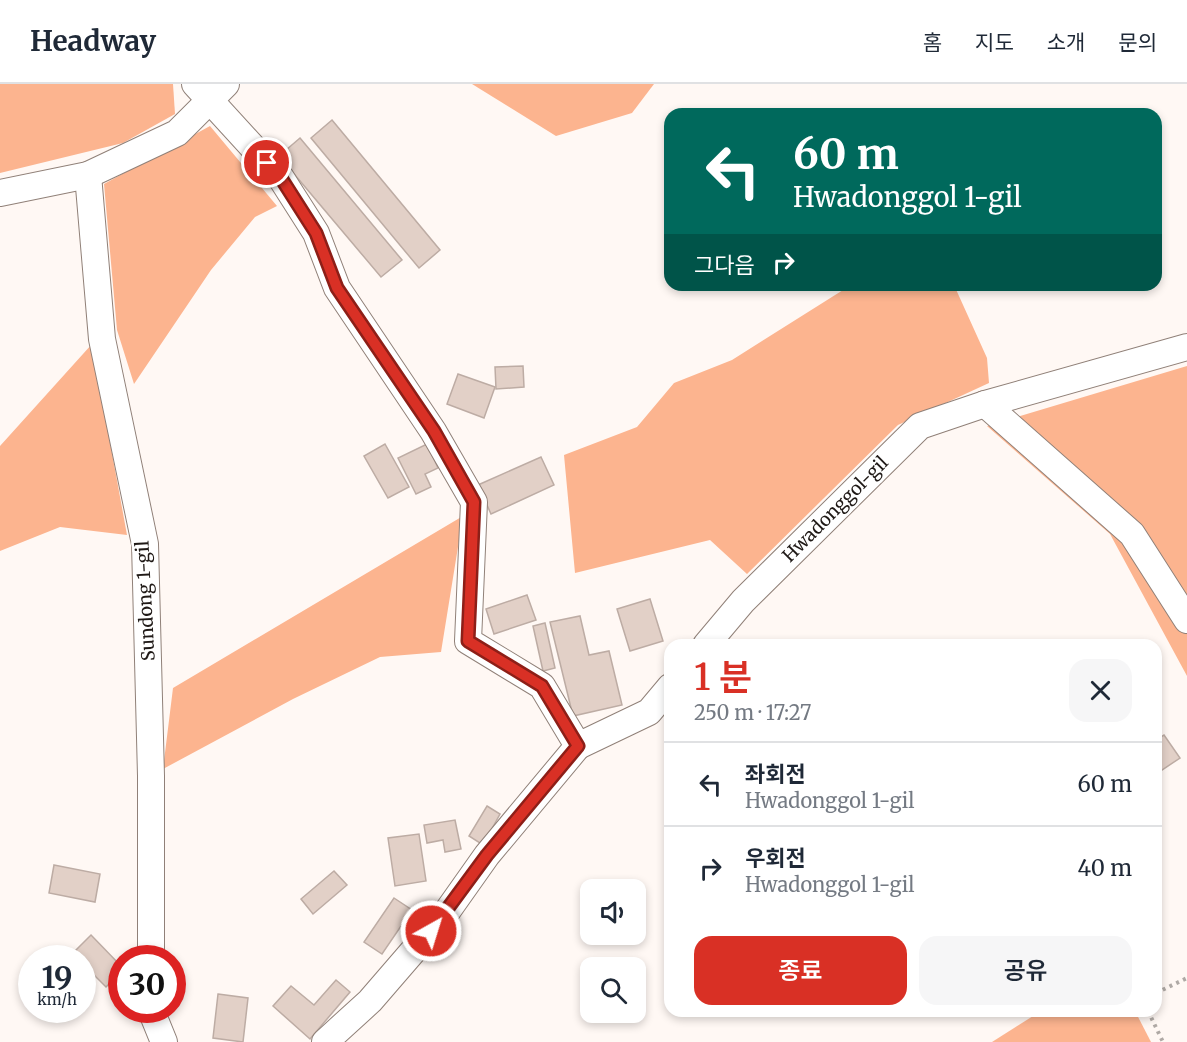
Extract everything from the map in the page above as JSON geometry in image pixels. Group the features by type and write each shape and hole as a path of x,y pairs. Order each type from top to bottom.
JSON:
{"street":[{"path":"0,193 88,175 177,133 210,90 281,178 316,233 337,288 434,431 474,502 468,641 542,686 578,746"},
{"name":"Sundong 1-gil","path":"88,175 102,339 145,544 151,776 151,945"},
{"name":"Hwadonggol-gil","path":"711,639 742,601 920,426 985,404 1187,347"},
{"path":"985,404 1132,534 1187,620"},
{"path":"325,1042 370,1001 431,931 487,855 578,746 649,712 664,694"},
{"path":"156,1023 164,1042"}],"path":[{"path":"1162,990 1187,978"},
{"path":"1152,1017 1163,1042"}],"shaded area":[{"path":"0,84 173,84 175,114 123,143 0,173"},
{"path":"472,84 654,84 632,113 556,136"},
{"path":"210,126 277,206 255,217 211,270 134,384 117,330 104,184"},
{"path":"841,291 957,291 987,358 989,383 898,425 747,574 710,540 575,573 564,455 637,427 674,383 732,360"},
{"path":"92,344 127,535 60,527 0,551 0,446"},
{"path":"1187,366 1187,676 1110,534 987,426"},
{"path":"463,516 441,652 380,657 293,699 163,769 173,688"},
{"path":"1032,1017 1138,1017 1151,1042 992,1042"}],"building":[{"path":"332,120 440,250 419,268 311,138"},
{"path":"300,138 402,260 381,277 279,156"},
{"path":"523,366 524,387 496,389 495,367"},
{"path":"458,374 495,387 484,418 447,404"},
{"path":"385,444 409,487 388,498 364,456"},
{"path":"427,444 438,468 425,474 431,487 416,494 398,458"},
{"path":"541,457 554,485 491,514 478,485"},
{"path":"527,595 536,620 494,634 486,609"},
{"path":"650,599 663,641 630,651 617,609"},
{"path":"580,616 589,655 609,651 622,705 573,716 550,622"},
{"path":"545,623 555,668 543,671 533,626"},
{"path":"1164,735 1180,758 1162,770 1162,736"},
{"path":"487,806 500,814 483,845 469,836"},
{"path":"455,820 461,849 445,852 443,840 427,843 424,825"},
{"path":"419,834 426,881 395,886 388,838"},
{"path":"54,865 100,874 95,902 49,893"},
{"path":"334,871 347,885 313,914 301,899"},
{"path":"394,898 412,910 382,954 364,942"},
{"path":"91,935 108,953 108,985 106,987 96,977 96,945 81,945"},
{"path":"336,980 350,992 310,1039 273,1006 291,986 314,1005"},
{"path":"218,994 248,998 243,1042 213,1038"}],"route":[{"path":"267,163 281,178 316,233 337,288 434,431 474,502 468,641 542,686 578,746 487,855 431,931"}]}
